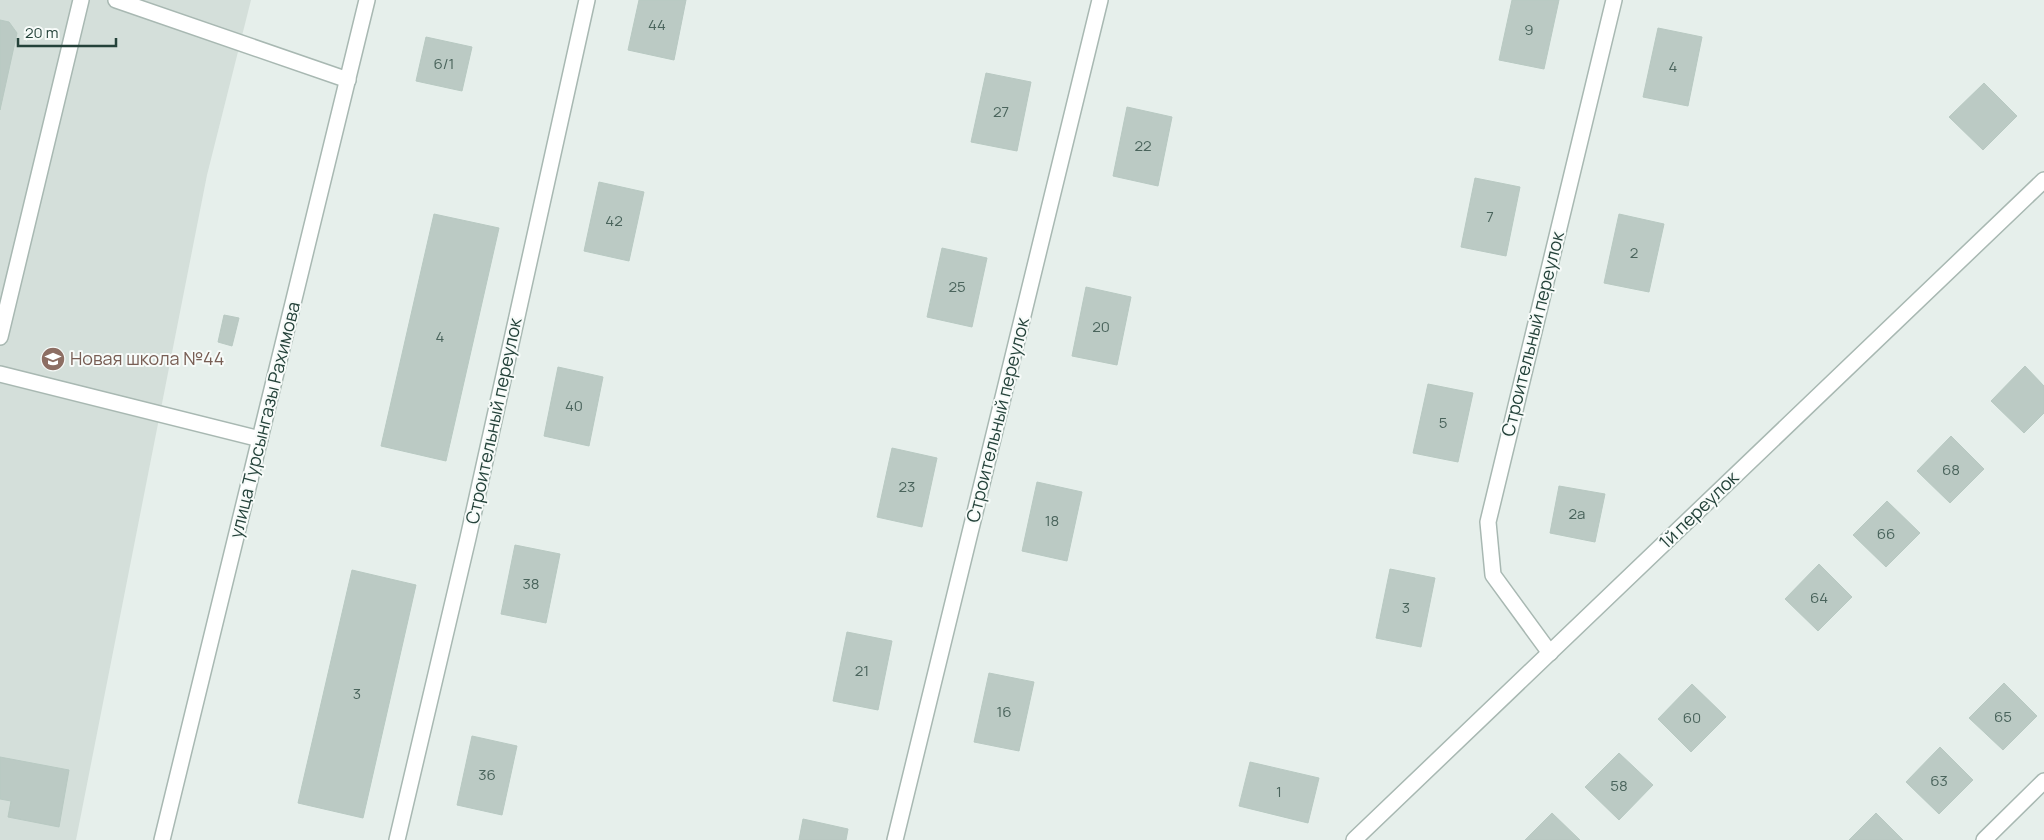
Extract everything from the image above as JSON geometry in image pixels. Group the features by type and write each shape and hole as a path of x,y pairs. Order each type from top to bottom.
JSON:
{"street":[{"path":"0,337 81,0"},
{"path":"116,0 348,80"},
{"name":"улица Турсынгазы Рахимова","path":"162,840 367,0"},
{"name":"Строительный переулок","path":"397,840 468,538 587,0"},
{"name":"Строительный переулок","path":"895,840 1100,0"},
{"name":"Строительный переулок","path":"1550,654 1493,575 1488,522 1614,0"},
{"name":"1й переулок","path":"1354,840 2044,180"},
{"path":"0,374 260,439"},
{"path":"1984,840 2044,781"}],"shaded area":[{"path":"0,0 251,0 207,175 76,840 0,840"}],"building":[{"path":"639,0 686,0 674,60 628,50"},
{"path":"1512,0 1559,0 1544,69 1499,60"},
{"path":"0,20 9,22 17,33 0,110"},
{"path":"1658,28 1702,37 1688,106 1643,97"},
{"path":"426,37 472,47 462,91 416,81"},
{"path":"986,73 1031,82 1017,151 971,142"},
{"path":"1984,83 2017,116 1983,150 1949,117"},
{"path":"1127,107 1172,117 1158,186 1113,176"},
{"path":"1475,178 1520,187 1506,256 1461,247"},
{"path":"599,182 644,192 629,261 584,251"},
{"path":"434,214 499,228 446,461 381,446"},
{"path":"1619,214 1664,224 1649,292 1604,283"},
{"path":"942,248 987,258 972,327 927,317"},
{"path":"1086,287 1131,297 1117,365 1072,356"},
{"path":"224,315 239,318 232,346 218,342"},
{"path":"2025,366 2044,386 2044,413 2024,433 1991,401"},
{"path":"558,367 603,377 589,446 544,436"},
{"path":"1428,384 1473,393 1458,462 1413,453"},
{"path":"1951,436 1984,469 1950,503 1917,471"},
{"path":"892,448 937,458 922,527 877,517"},
{"path":"1037,482 1082,492 1067,561 1022,551"},
{"path":"1559,486 1605,494 1595,542 1550,533"},
{"path":"1887,501 1920,533 1886,567 1853,535"},
{"path":"515,545 560,554 546,623 501,614"},
{"path":"1819,564 1852,597 1818,631 1785,599"},
{"path":"1390,569 1435,578 1421,647 1376,638"},
{"path":"352,570 416,585 363,818 298,803"},
{"path":"847,632 892,641 878,710 833,701"},
{"path":"989,673 1034,682 1019,751 974,742"},
{"path":"2004,683 2037,716 2003,750 1969,718"},
{"path":"1692,684 1726,717 1691,752 1658,719"},
{"path":"472,736 517,746 502,815 457,805"},
{"path":"1940,747 1973,780 1939,814 1906,782"},
{"path":"1619,753 1653,785 1619,820 1585,787"},
{"path":"0,757 69,770 59,827 8,817 11,801 0,799"},
{"path":"1250,762 1319,778 1308,823 1239,806"},
{"path":"1552,813 1580,840 1525,840"},
{"path":"1876,813 1903,840 1849,840"},
{"path":"803,819 848,829 846,840 799,840"}],"place":[{"name":"Новая школа №44","path":"53,359"}]}
